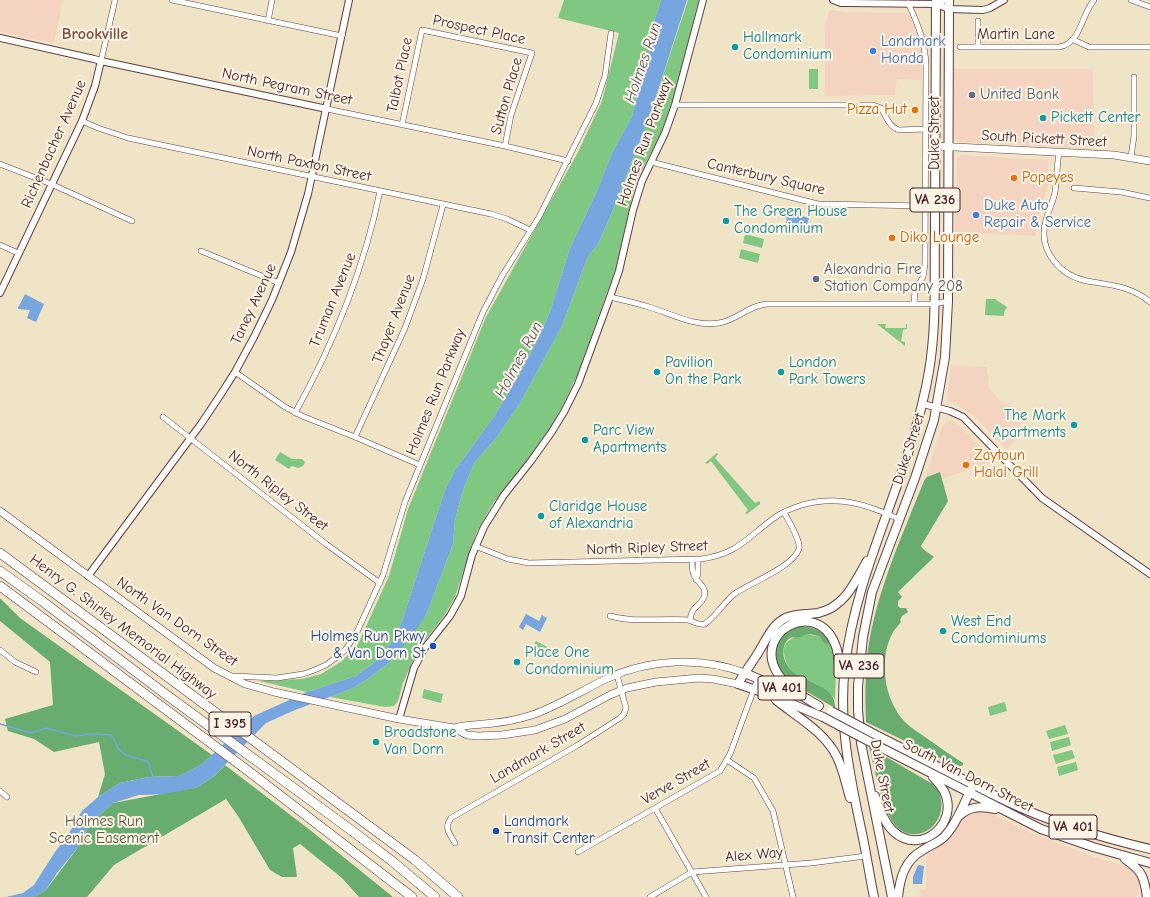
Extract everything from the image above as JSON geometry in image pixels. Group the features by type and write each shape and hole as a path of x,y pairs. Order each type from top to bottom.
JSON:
{"highway":[{"name":"Henry G. Shirley Memorial Highway","path":"0,553 415,860 458,897"},
{"path":"0,571 392,861 435,897"},
{"name":"I 395","path":"0,586 247,770 412,897"}],"main road":[{"name":"Duke Street","path":"892,897 864,763 858,710 858,686 860,655 872,592 926,444 937,406 945,357 948,305 949,0"},
{"name":"Duke Street","path":"874,897 847,750 842,703 844,668 857,604 912,444 923,404 930,366 935,304 936,2"},
{"name":"South Pickett Street","path":"935,146 1131,157 1150,161"},
{"name":"North Van Dorn Street","path":"0,511 200,658 225,675 256,687 325,703 454,728 467,735 502,735 526,732 565,719 610,695 667,680 706,679 738,684 768,694 823,717"},
{"path":"738,684 771,633 782,620 796,615 823,611 833,607 843,600 877,545"},
{"path":"818,706 793,689 784,681 775,668 772,655 775,641 781,631 792,624 811,622 821,626 831,635 838,653 842,703"},
{"name":"North Van Dorn Street","path":"454,728 467,724 510,721 532,715 556,706 606,679 617,675 660,664 696,662 732,668 758,678 831,711 876,735"},
{"path":"768,694 818,732 827,742 837,757 860,823"},
{"name":"South Van Dorn Street","path":"823,717 1041,829 1080,843 1150,863"},
{"name":"South Van Dorn Street","path":"876,735 1008,801 1060,822 1115,841 1150,849"},
{"path":"864,763 886,823 898,835 911,840 923,840 935,834 944,822 946,814 947,802 944,791 937,780 928,772"},
{"path":"961,788 965,780"},
{"path":"955,821 974,784"},
{"path":"898,897 902,875 906,865 916,854 943,838 963,812 976,807 985,807 1004,811"},
{"path":"1138,847 1150,844"},
{"path":"1119,855 1140,872 1147,897"}],"street":[{"name":"Richenbacher Avenue","path":"0,293 82,120 95,86 114,0"},
{"path":"172,0 188,2 268,21 342,36"},
{"path":"268,21 272,0"},
{"name":"Taney Avenue","path":"88,576 190,437 235,372 260,325 291,252 312,178 349,0"},
{"name":"Holmes Run Parkway","path":"399,718 414,668 424,649 450,616 461,596 475,546 484,527 497,504 543,446 564,412 581,376 619,270 634,205 642,181 665,133 675,105 703,0"},
{"path":"833,0 842,3 908,4 945,0"},
{"path":"936,2 949,9 986,9 1004,0"},
{"name":"Martin Lane","path":"960,47 1059,48 1067,46 1074,40 1094,0"},
{"path":"1131,0 1150,7"},
{"name":"Duke Street","path":"908,4 919,27 925,48 925,268 922,280 914,290 914,304"},
{"path":"978,21 978,47"},
{"name":"Prospect Place","path":"422,30 532,53"},
{"name":"Talbot Place","path":"402,125 422,30"},
{"name":"Holmes Run Parkway","path":"225,675 277,678 290,677 312,672 331,661 346,649 357,632 380,583 401,514 483,312 539,217 590,117 602,89 609,54 611,33"},
{"name":"North Pegram Street","path":"0,38 101,61 505,146 568,161"},
{"path":"1074,40 1089,46 1150,47"},
{"name":"Sutton Place","path":"505,146 512,115 532,53"},
{"path":"1131,157 1134,136 1134,76"},
{"path":"675,105 873,105 881,108 888,122 895,129 926,129"},
{"name":"North Paxton Street","path":"82,120 98,128 128,138 507,219 530,230"},
{"path":"1058,152 1055,192 1044,229 1047,250 1052,258 1064,270 1074,277 1125,287 1139,294 1150,302"},
{"name":"Canterbury Square","path":"651,162 818,204 926,206"},
{"path":"0,164 51,184 132,221"},
{"path":"1074,188 1121,192 1150,198"},
{"name":"Truman Avenue","path":"295,413 335,333 350,296 364,255 380,191"},
{"name":"Thayer Avenue","path":"355,437 405,328 423,279 443,205"},
{"path":"0,244 18,253"},
{"path":"201,251 279,283"},
{"path":"610,297 649,306 688,321 707,324 717,324 730,320 750,308 767,304 948,305"},
{"path":"235,372 295,413 323,426 355,437 420,465"},
{"path":"923,404 937,406 963,417 1038,494 1150,574"},
{"name":"North Ripley Street","path":"163,417 326,544 380,583"},
{"name":"North Ripley Street","path":"475,546 508,559 529,563 695,560 717,557 741,546 770,521 784,512 811,503 834,501 856,503 875,508 899,519"},
{"path":"610,616 622,620 690,620 701,625 705,624 735,594 778,570 794,556 799,548 799,543 784,512"},
{"path":"690,620 691,612 704,597 704,588 701,583 696,580 698,574 695,560"},
{"path":"0,650 15,662 36,672"},
{"name":"Landmark Street","path":"455,843 448,832 448,824 451,818 578,744 624,714 626,708 617,675"},
{"name":"Verve Street","path":"578,852 721,770 727,760 758,678"},
{"path":"727,760 752,776 760,787 775,815 793,897"},
{"path":"0,791 7,796"},
{"path":"655,808 706,897"},
{"name":"Alex Way","path":"650,897 692,872 786,865 866,856"},
{"path":"1147,897 1150,887"}],"shaded area":[{"path":"0,0 63,0 54,43 0,32"},
{"name":"Landmark Honda","path":"832,10 848,12 908,13 920,45 922,57 922,80 897,79 895,95 825,96 825,25 829,12"},
{"path":"953,69 1093,69 1094,149 961,142 956,140 953,135"},
{"path":"961,155 1048,160 1049,183 1039,216 1035,236 955,232 957,159"},
{"path":"951,365 987,367 990,389 1002,403 1021,410 1020,437 1006,449 972,414 949,401 947,397"},
{"path":"949,420 960,426 994,461 942,479 940,472 924,481 943,425"},
{"path":"979,812 992,814 1034,834 1089,855 1130,868 1140,880 1138,895 1136,897 919,897 920,890 926,890 926,859 928,853 945,842 965,817"}],"green space":[{"path":"564,0 661,0 648,40 649,52 632,116 612,153 597,191 570,248 550,312 538,339 495,415 455,470 445,490 402,621 394,639 380,658 356,676 307,692 259,681 302,679 321,674 342,661 358,644 389,576 408,509 486,317 577,154 602,101 619,33 558,18"},
{"path":"688,0 699,0 672,103 661,133 639,176 633,193 616,268 578,373 564,403 547,435 492,505 477,531 455,597 444,616 418,649 403,683 398,701 394,706 385,707 330,697 351,689 368,679 391,661 426,615 453,544 455,520 462,493 474,463 497,437 520,403 562,326 588,256 598,244 613,210 652,109"},
{"path":"809,69 818,69 818,89 809,89"},
{"path":"745,234 764,239 762,248 743,243"},
{"path":"741,249 760,254 758,263 739,258"},
{"path":"986,299 995,299 1007,307 1004,312 1004,316 985,315"},
{"path":"877,324 886,324 885,328 906,328 907,324 907,329 903,330 901,341 905,342 905,346"},
{"path":"280,452 292,459 302,459 305,462 303,466 299,468 291,466 289,469 275,460"},
{"path":"717,453 718,454 715,458 755,503 760,502 760,504 747,514 745,513 748,510 711,461 707,464 705,463"},
{"path":"940,472 948,501 921,546 934,557 898,592 902,597 898,601 898,606 900,608 906,608 908,612 902,616 900,620 901,622 893,632 888,643 885,667 888,691 898,713 912,728 963,763 963,765 958,767 866,722 867,658 877,606 891,564 924,481 927,477"},
{"path":"0,598 20,618 212,755 201,765 179,776 149,777 120,783 98,797 105,774 99,742 54,752 34,739 8,731 5,719 53,705 50,662 0,621"},
{"path":"797,626 812,628 821,632 829,643 824,643 820,637 811,634 807,634 802,637 790,638 784,646 784,657 786,663 791,670 830,693 834,699 835,708 792,683 781,673 776,661 775,648 784,633"},
{"path":"807,634 820,637 829,643 830,640 835,655 835,699 822,687 798,675 786,662 784,648 788,641"},
{"path":"536,641 553,650 549,658 531,649"},
{"path":"424,689 443,694 441,703 422,698"},
{"path":"1005,702 1007,711 990,716 988,707"},
{"path":"1065,725 1068,734 1049,739 1046,731"},
{"path":"1069,737 1071,745 1052,751 1050,742"},
{"path":"869,747 936,786 941,798 941,810 938,820 931,828 923,833 914,834 904,832 895,825 890,818 882,799"},
{"path":"1072,750 1075,758 1056,764 1053,755"},
{"path":"1076,762 1078,770 1059,776 1057,767"},
{"name":"Holmes Run Scenic Easement","path":"225,765 310,830 393,897 359,897 342,878 300,844 293,848 297,877 282,877 270,870 238,816 226,799 114,865 87,897 34,897 46,890 79,846 90,824 113,803 198,787 213,777"}],"water":[{"path":"661,0 687,0 652,109 613,210 598,244 588,256 562,326 520,403 497,437 474,463 462,493 455,520 453,544 426,615 413,634 391,661 368,679 351,689 295,710 266,723 213,777 198,787 165,794 139,795 113,803 90,824 79,846 57,873 46,890 34,897 6,897 23,893 34,885 68,835 82,811 98,797 120,783 149,777 179,776 201,765 254,716 307,692 356,676 380,658 394,639 402,621 445,490 455,470 495,415 538,339 550,312 570,248 597,191 612,153 632,116 649,52 648,40"},
{"path":"783,211 809,218 806,228 786,223 787,218 781,217"},
{"path":"25,294 44,304 36,322 27,318 30,310 18,309"},
{"path":"526,614 539,621 542,615 547,618 540,632 526,624 523,630 519,627"},
{"path":"919,865 924,866 922,884 913,884 913,877"}],"waterway":[{"path":"0,724 31,733 46,728 76,736 91,734 111,735 125,755 148,762 153,777"}],"place":[{"name":"Hallmark Condominium","path":"735,47"},
{"name":"Landmark Honda","path":"873,51"},
{"name":"United Bank","path":"972,95"},
{"name":"Pizza Hut","path":"915,110"},
{"name":"Pickett Center","path":"1043,118"},
{"name":"Popeyes","path":"1014,178"},
{"name":"Duke Auto Repair & Service","path":"976,215"},
{"name":"The Green House Condominium","path":"726,221"},
{"name":"Diko Lounge","path":"892,238"},
{"name":"Alexandria Fire Station Company 208","path":"816,279"},
{"name":"Pavilion On the Park","path":"657,372"},
{"name":"London Park Towers","path":"781,372"},
{"name":"The Mark Apartments","path":"1074,425"},
{"name":"Parc View Apartments","path":"585,440"},
{"name":"Zaytoun Halal Grill","path":"966,465"},
{"name":"Claridge House of Alexandria","path":"541,516"},
{"name":"West End Condominiums","path":"943,631"},
{"name":"Holmes Run Pkwy & Van Dorn St","path":"433,646"},
{"name":"Place One Condominium","path":"517,662"},
{"name":"Broadstone Van Dorn","path":"376,742"},
{"name":"Landmark Transit Center","path":"496,831"}],"district":[{"name":"Brookville","path":"95,34"}],"water label":[{"name":"Holmes Run","path":"643,63"},
{"name":"Holmes Run","path":"519,360"}]}
